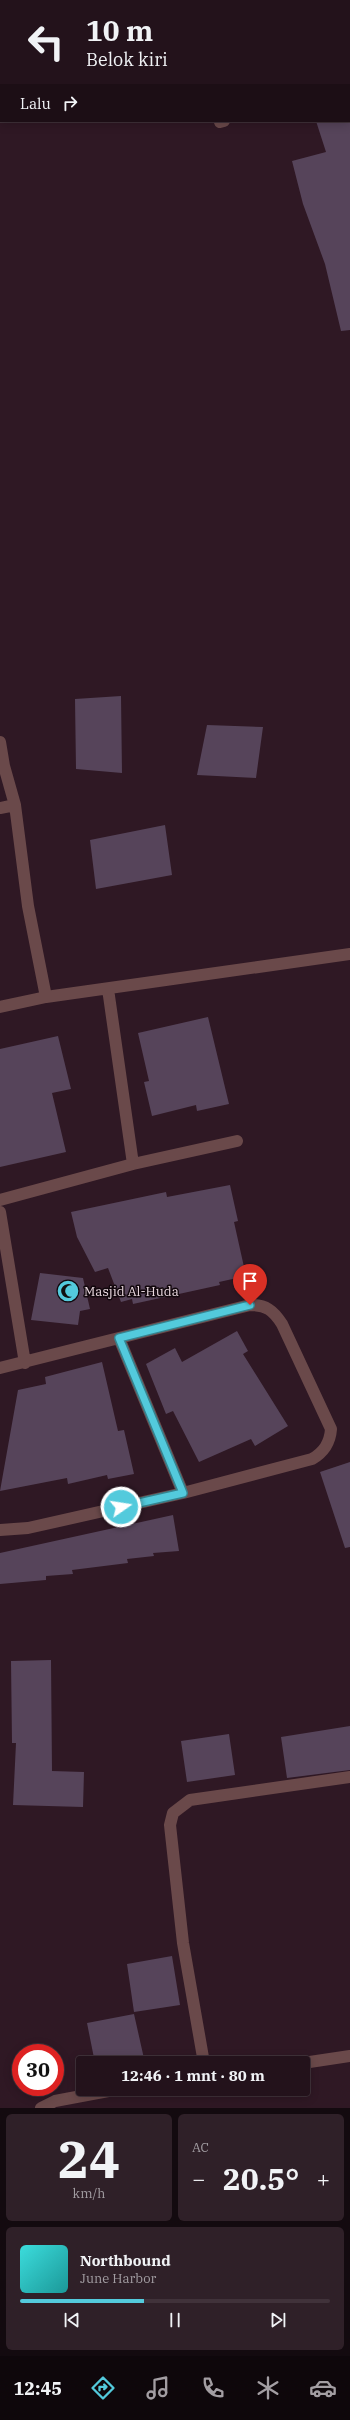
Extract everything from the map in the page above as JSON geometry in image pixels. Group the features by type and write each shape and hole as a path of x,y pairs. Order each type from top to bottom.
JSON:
{"street":[{"path":"0,742 2,767 15,805 28,906 46,997"},
{"path":"0,808 15,805"},
{"path":"0,1007 46,997 350,954"},
{"path":"108,989 133,1164"},
{"path":"0,1200 133,1164 237,1141"},
{"path":"0,1212 25,1363"},
{"path":"0,1368 25,1363 250,1305 260,1305 273,1310 282,1324 331,1429 330,1437 321,1454 312,1459 183,1493 28,1528 0,1530"},
{"path":"119,1338 183,1493"},
{"path":"203,2056 183,1943 170,1824 173,1812 190,1800 350,1777"},
{"path":"310,2062 350,2056"},
{"path":"41,2108 55,2101 82,2096"}],"building":[{"path":"316,122 350,122 350,330 341,331 325,264 303,204 292,161 326,152"},
{"path":"121,696 122,773 76,769 75,699"},
{"path":"207,725 263,727 256,778 197,775"},
{"path":"165,825 172,875 96,889 90,840"},
{"path":"208,1017 229,1104 197,1111 196,1105 152,1116 144,1082 149,1081 138,1033"},
{"path":"58,1036 71,1089 52,1093 66,1152 0,1167 0,1049"},
{"path":"230,1185 238,1221 234,1222 246,1276 219,1282 220,1285 133,1304 132,1299 121,1302 108,1268 95,1272 77,1237 71,1212 166,1192 167,1197"},
{"path":"40,1273 83,1278 90,1309 80,1311 78,1325 31,1320"},
{"path":"237,1331 248,1351 243,1354 288,1426 255,1446 251,1439 199,1462 173,1411 166,1414 146,1364 175,1348 182,1362"},
{"path":"102,1362 118,1431 124,1430 134,1474 108,1479 107,1475 68,1484 67,1478 0,1491 18,1390 46,1384 45,1377"},
{"path":"350,1462 350,1547 345,1548 320,1472"},
{"path":"173,1515 179,1551 153,1553 154,1556 127,1559 128,1563 72,1570 73,1574 46,1576 46,1580 0,1584 0,1553"},
{"path":"51,1660 52,1771 84,1772 83,1807 13,1805 16,1743 12,1743 11,1661"},
{"path":"350,1726 350,1770 287,1778 281,1737"},
{"path":"229,1734 235,1775 187,1782 181,1741"},
{"path":"172,1956 180,2005 134,2012 127,1964"},
{"path":"134,2014 143,2056 94,2056 87,2023"}],"place":[{"name":"Masjid Al-Huda","path":"68,1291"}],"route":[{"path":"121,1507 183,1493 147,1409 119,1338 250,1305"}]}
